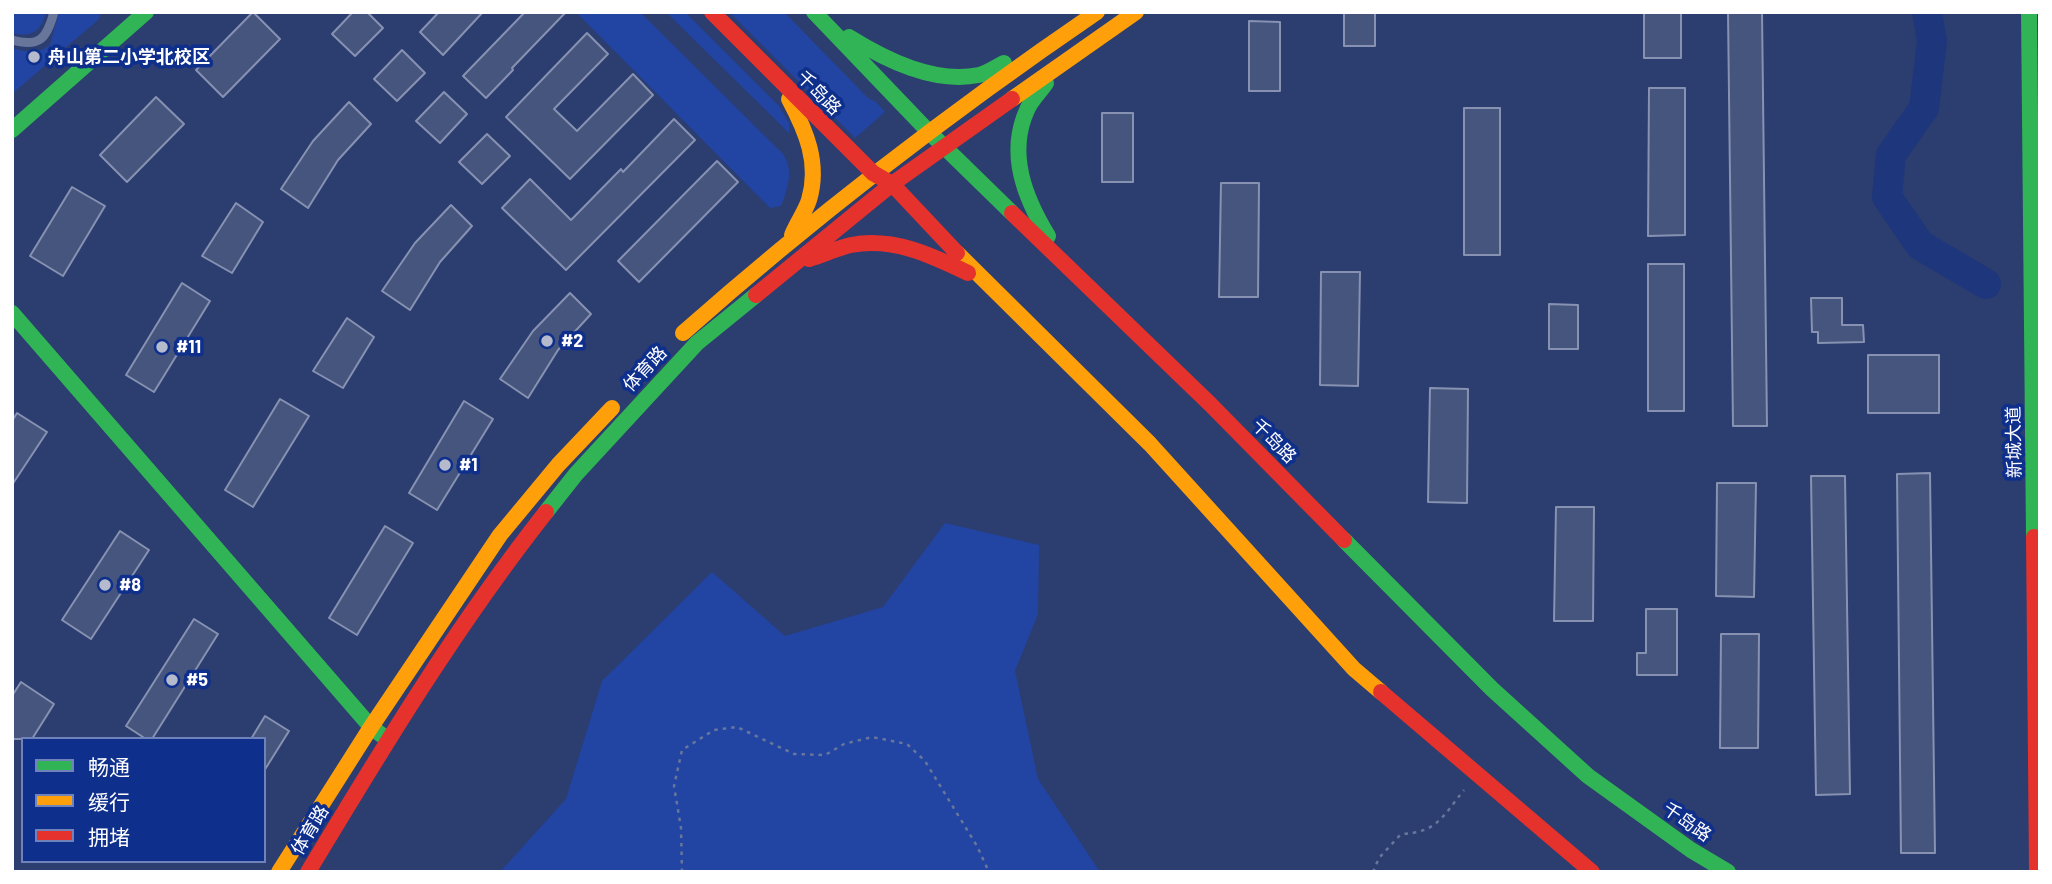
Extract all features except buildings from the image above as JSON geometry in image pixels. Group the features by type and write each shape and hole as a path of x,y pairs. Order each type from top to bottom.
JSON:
{"street":[{"path":"12,130 146,12"},
{"name":"千岛路","path":"712,12 873,173 892,184 984,281 1150,444 1354,669 1592,872"},
{"name":"体育路","path":"307,872 387,740 505,564 576,474 697,343 892,184 1136,12"},
{"name":"新城大道","path":"2029,12 2038,872"},
{"path":"816,15 871,52 939,74 962,77 982,74 1008,62 1067,25 1092,15"},
{"name":"千岛路","path":"816,15 928,131 1210,404 1492,689 1588,776 1691,850 1728,872"},
{"name":"体育路","path":"675,342 873,173 1092,15"},
{"path":"1054,69 1027,110 1018,138 1018,166 1026,195 1065,263"},
{"path":"779,79 813,151 813,177 808,200 792,232 790,242"},
{"path":"795,263 851,245 880,242 906,246 938,257 984,281"},
{"path":"12,313 371,727 387,740"},
{"name":"体育路","path":"279,872 371,727 500,535 558,465 621,399"}],"lane":[{"path":"12,40 34,43 41,39 50,28 54,12"}],"path":[{"path":"682,872 681,828 674,786 682,750 714,730 737,727 794,754 825,755 844,744 872,737 907,744 925,761 977,846 989,872"},
{"path":"1373,872 1379,858 1401,834 1419,834 1436,825 1477,774"}],"shaded area":[{"path":"13,12 46,12 42,24 35,32 12,33"},
{"path":"59,12 101,12 99,19 12,94 12,48 32,52 50,45"},
{"path":"576,12 640,12 783,154 789,173 781,206 770,208"},
{"path":"666,12 685,12 779,106 789,123 789,133"},
{"path":"729,12 784,12 885,112 855,138"},
{"path":"945,523 1039,545 1038,614 1015,671 1038,779 1100,872 500,872 566,799 602,681 712,572 785,636 883,607"}],"waterway":[{"path":"1927,12 1932,41 1924,108 1891,155 1887,197 1920,245 1986,284"}],"traffic: fast":[{"path":"12,130 146,12"},
{"path":"814,12 928,131 1012,213"},
{"path":"2029,12 2034,537"},
{"path":"849,37 895,62 945,76 979,75 1004,63"},
{"path":"1046,83 1033,99 1021,126 1019,159 1026,191 1048,236"},
{"path":"546,512 576,474 697,343 756,295"},
{"path":"12,313 371,727 383,736"},
{"path":"1344,540 1492,689 1588,776 1691,850 1728,872"}],"traffic: slow":[{"path":"683,333 885,166 1097,12"},
{"path":"1012,99 1136,12"},
{"path":"789,99 806,135 813,173 809,200 792,235"},
{"path":"957,253 1150,444 1354,669 1381,692"},
{"path":"279,872 371,727 500,535 558,465 612,408"}],"traffic: jam":[{"path":"712,12 873,173 892,184 957,253"},
{"path":"756,295 892,184 1012,99"},
{"path":"1012,213 1210,404 1344,540"},
{"path":"809,259 851,245 882,243 926,254 968,273"},
{"path":"308,872 451,643 546,512"},
{"path":"2034,537 2037,872"},
{"path":"1381,692 1592,872"}],"place":[{"name":"舟山第二小学北校区","path":"34,57"},
{"name":"#2","path":"547,341"},
{"name":"#11","path":"162,347"},
{"name":"#1","path":"445,465"},
{"name":"#8","path":"105,585"},
{"name":"#5","path":"172,680"}]}
